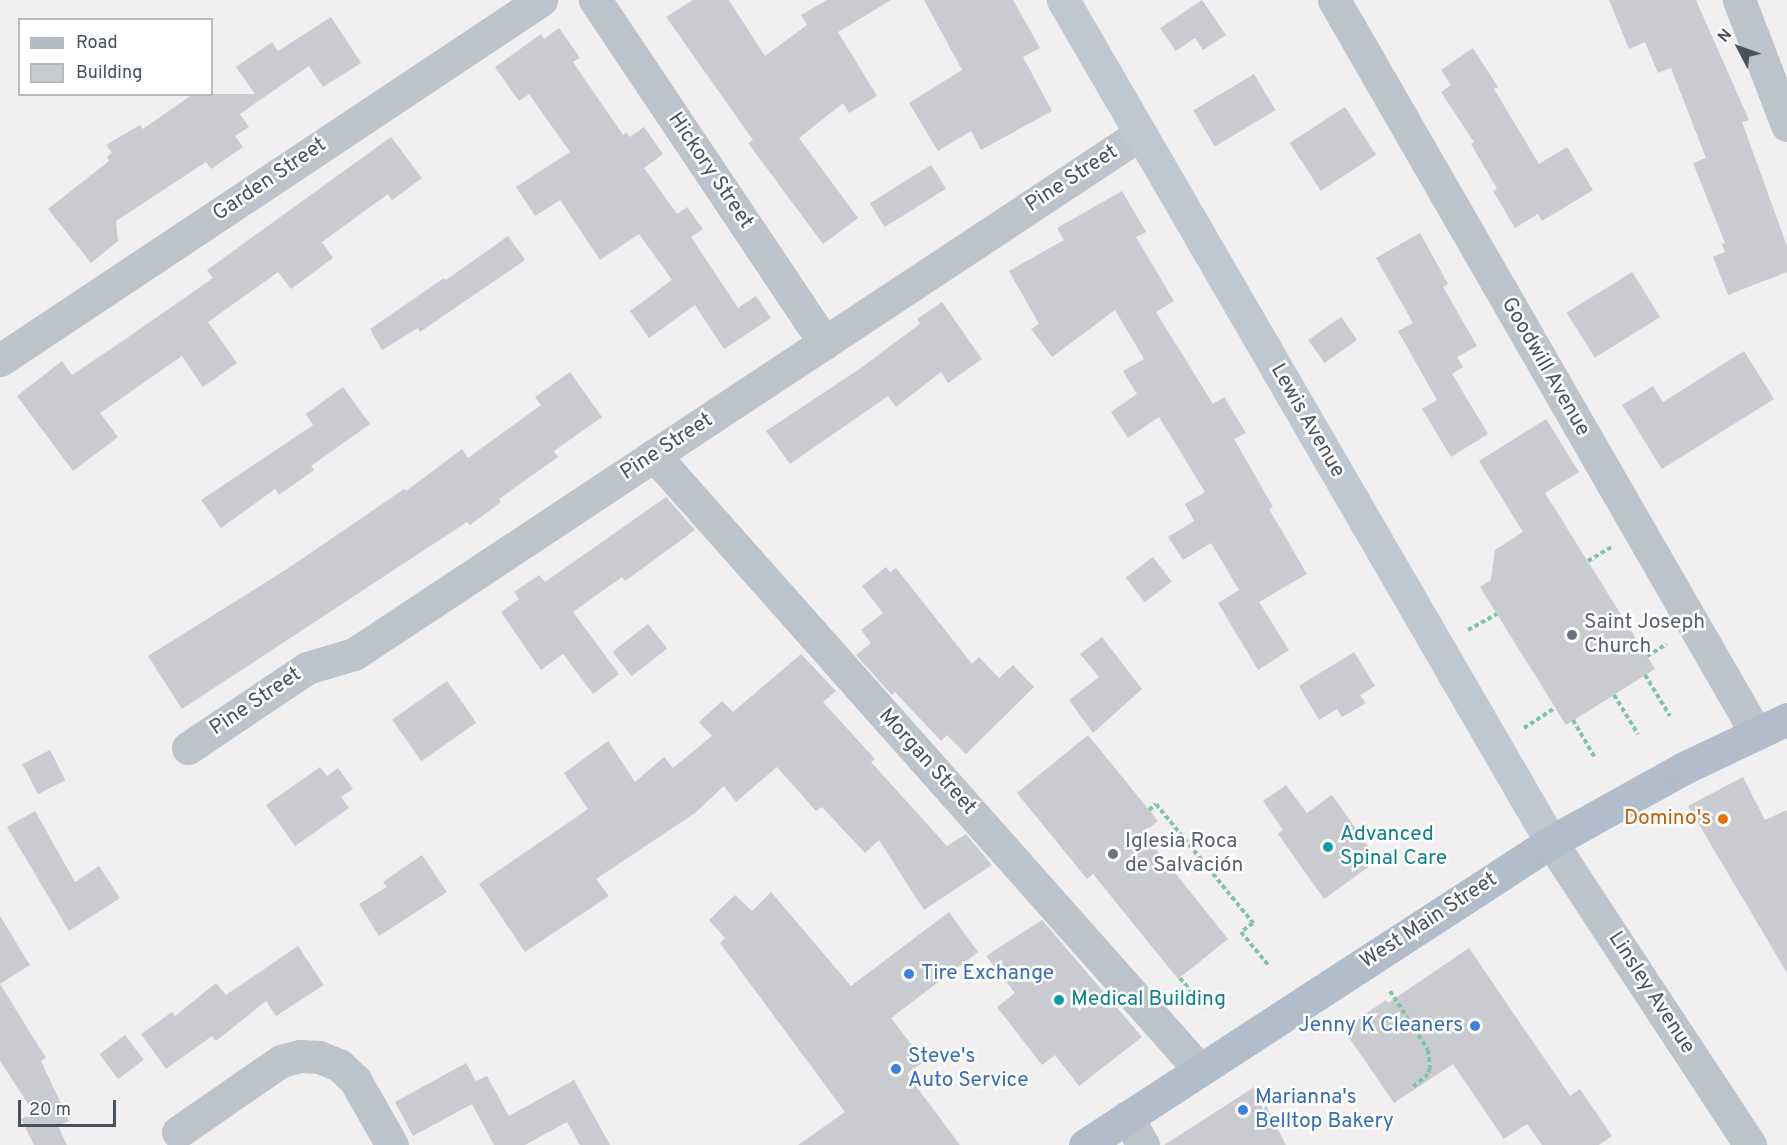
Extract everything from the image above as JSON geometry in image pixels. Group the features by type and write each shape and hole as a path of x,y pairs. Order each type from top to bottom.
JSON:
{"main road":[{"name":"Lewis Avenue","path":"1063,0 1551,842"},
{"name":"West Main Street","path":"1085,1145 1135,1131 1199,1069 1551,842 1631,796 1787,719"}],"street":[{"name":"Garden Street","path":"0,360 541,0"},
{"name":"Hickory Street","path":"595,0 825,343"},
{"name":"Goodwill Avenue","path":"1334,0 1756,733"},
{"path":"1739,0 1787,125"},
{"name":"Pine Street","path":"188,748 307,668 354,654 1140,134"},
{"name":"Morgan Street","path":"654,455 1199,1069"},
{"name":"Linsley Avenue","path":"1551,842 1750,1145"},
{"path":"178,1132 281,1061 300,1056 319,1057 339,1065 355,1080 392,1145"}],"path":[{"path":"1588,561 1620,542"},
{"path":"1468,630 1497,614"},
{"path":"1647,656 1676,639"},
{"path":"1646,675 1670,716"},
{"path":"1614,695 1638,734"},
{"path":"1524,728 1555,708"},
{"path":"1573,720 1595,758"},
{"path":"1149,810 1156,804 1253,924 1241,932 1269,966"},
{"path":"1180,978 1204,1008"},
{"path":"1390,991 1428,1050 1430,1068 1428,1074 1413,1087"}],"building":[{"path":"693,0 729,0 765,56 807,25 801,15 827,0 891,0 838,32 877,96 849,113 843,103 799,138 858,218 823,244 748,143 753,140 666,17"},
{"path":"924,0 1013,0 1040,48 1023,57 1052,111 981,150 971,131 938,151 909,103 962,70"},
{"path":"1202,0 1226,35 1203,50 1195,38 1176,51 1160,28"},
{"path":"1609,0 1696,0 1749,120 1742,122 1787,246 1787,272 1728,295 1713,257 1725,252 1722,244 1725,243 1693,163 1706,158 1671,68 1658,73 1645,42 1629,49"},
{"path":"331,17 361,63 323,87 309,66 240,114 249,127 235,136 243,147 211,169 206,162 116,221 118,241 91,263 48,209 109,161 107,157 112,153 106,145 140,125 143,129 190,96 255,94 236,67 272,42 278,51"},
{"path":"559,28 580,58 573,62 623,135 626,132 630,137 644,127 663,154 644,168 677,214 687,207 703,229 691,237 738,308 756,296 771,318 724,349 695,305 649,338 630,311 672,280 639,234 600,260 560,200 535,216 516,187 570,152 529,94 519,101 495,67 541,34 544,39"},
{"path":"1473,48 1498,87 1494,89 1539,164 1567,147 1593,190 1542,221 1538,214 1515,228 1493,191 1497,189 1471,144 1474,142 1441,92 1451,85 1441,70"},
{"path":"1254,74 1276,110 1215,147 1193,111"},
{"path":"1345,107 1376,155 1321,191 1290,143"},
{"path":"391,137 422,178 392,200 388,194 322,242 333,258 291,289 278,272 208,322 237,363 203,387 182,356 100,413 118,437 73,471 17,396 62,361 72,375 127,338 213,278 207,270"},
{"path":"931,165 946,189 885,227 870,203"},
{"path":"1122,191 1146,232 1136,237 1174,301 1156,312 1213,404 1224,397 1246,433 1234,439 1273,507 1269,509 1307,574 1259,602 1289,650 1258,670 1218,603 1239,590 1211,543 1183,560 1168,537 1194,521 1185,504 1205,492 1159,417 1128,438 1111,412 1137,394 1123,371 1144,359 1115,310 1052,357 1031,329 1039,324 1009,271 1064,240 1057,228"},
{"path":"1420,233 1448,284 1443,287 1477,346 1457,357 1463,367 1452,374 1488,434 1451,457 1422,409 1437,400 1398,331 1413,323 1376,258"},
{"path":"508,236 525,260 420,332 418,328 382,350 370,329 444,278 446,280"},
{"path":"1632,272 1660,317 1595,358 1567,313"},
{"path":"942,302 982,359 948,383 941,372 896,407 888,396 790,464 766,431 858,370 920,324 917,319"},
{"path":"1341,317 1357,340 1324,363 1308,340"},
{"path":"1744,351 1774,399 1662,469 1622,405 1653,386 1663,402"},
{"path":"570,372 602,417 554,451 558,457 499,499 501,502 470,525 467,522 182,709 148,656 287,569 404,489 406,491 462,449 468,458 541,405 535,397"},
{"path":"343,387 370,424 311,466 314,470 279,495 275,489 221,528 201,500 313,425 306,414"},
{"name":"Saint Joseph Church","path":"1546,419 1579,472 1545,493 1655,669 1566,725 1480,587 1491,580 1495,550 1523,532 1479,461"},
{"path":"666,497 695,530 625,581 622,577 573,612 619,674 593,694 563,654 541,670 501,612 519,599 514,592 539,575 545,582"},
{"path":"1153,557 1172,582 1145,602 1126,577"},
{"path":"886,567 890,572 896,568 972,664 979,657 999,678 1013,665 1034,687 966,754 947,735 941,741 895,692 892,695 856,655 871,643 861,630 883,613 862,586"},
{"path":"648,624 667,648 632,676 613,652"},
{"path":"1102,637 1142,689 1093,733 1069,700 1099,677 1080,654"},
{"path":"1354,652 1375,686 1360,695 1366,703 1342,717 1337,709 1319,720 1299,686"},
{"path":"801,654 836,691 823,702 875,759 871,762 947,846 966,834 992,865 924,910 879,840 865,853 822,807 816,811 777,767 736,802 724,786 695,813 596,879 609,896 525,952 479,884 588,809 564,773 608,741 635,782 664,757 673,768 712,736 699,722 722,701 733,712"},
{"path":"447,681 476,723 421,761 392,719"},
{"name":"Iglesia Roca de Salvación","path":"1088,735 1158,821 1143,833 1228,939 1178,979 1093,874 1087,879 1017,793"},
{"path":"50,750 65,780 38,794 22,764"},
{"path":"320,767 327,776 338,768 353,789 341,797 349,808 295,846 266,805"},
{"path":"1743,777 1765,820 1787,810 1787,973 1688,806"},
{"name":"Advanced Spinal Care","path":"1286,785 1307,813 1332,795 1378,860 1324,899 1278,834 1283,830 1263,801"},
{"path":"35,811 75,882 99,866 120,898 69,931 7,827"},
{"path":"422,855 447,892 379,936 359,904 387,887 383,882"},
{"path":"771,892 851,986 949,912 978,952 891,1018 924,1061 907,1074 960,1145 798,1145 845,1112 720,943 725,938 709,920 735,895 752,911"},
{"path":"0,916 30,965 0,984"},
{"name":"Medical Building","path":"1042,920 1142,1037 1079,1086 1055,1055 1042,1065 997,1007 1015,993 986,956"},
{"path":"298,946 324,985 276,1016 266,1001 216,1041 212,1036 166,1069 141,1034 172,1012 175,1016 216,983 226,995"},
{"path":"1469,948 1570,1096 1580,1089 1612,1136 1599,1145 1542,1145 1527,1124 1504,1139 1453,1064 1394,1103 1343,1029 1386,1000 1388,1003"},
{"path":"0,984 46,1058 41,1061 69,1121 58,1126 67,1145 34,1145 21,1119 34,1113 0,1061"},
{"path":"125,1035 144,1060 118,1079 99,1054"},
{"path":"466,1063 476,1081 487,1076 509,1116 574,1080 610,1145 580,1145 567,1122 525,1145 494,1145 472,1104 413,1136 395,1102"},
{"name":"Marianna's Belltop Bakery","path":"1256,1086 1286,1145 1164,1145"}],"place":[{"name":"Saint Joseph Church","path":"1572,635"},
{"name":"Domino's","path":"1723,819"},
{"name":"Advanced Spinal Care","path":"1328,847"},
{"name":"Iglesia Roca de Salvación","path":"1113,854"},
{"name":"Tire Exchange","path":"909,974"},
{"name":"Medical Building","path":"1059,1000"},
{"name":"Jenny K Cleaners","path":"1475,1026"},
{"name":"Steve's Auto Service","path":"896,1069"},
{"name":"Marianna's Belltop Bakery","path":"1243,1110"}]}
